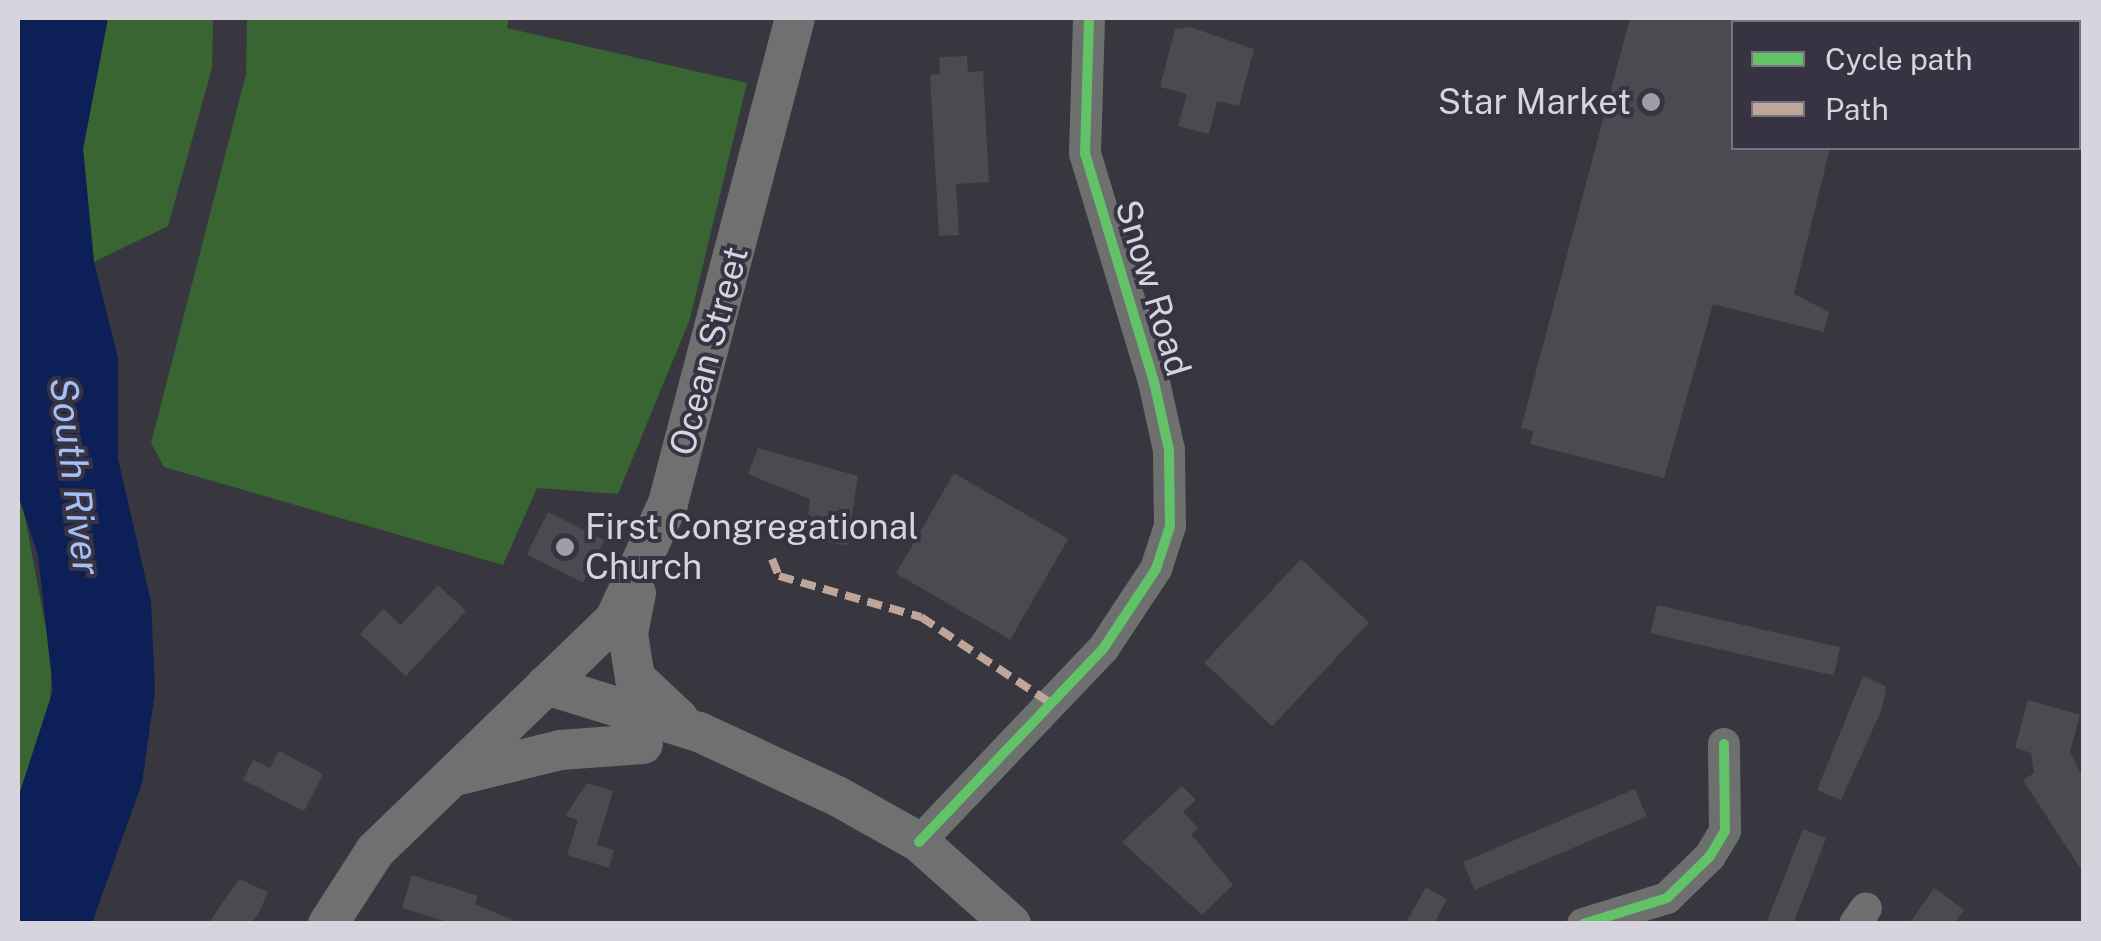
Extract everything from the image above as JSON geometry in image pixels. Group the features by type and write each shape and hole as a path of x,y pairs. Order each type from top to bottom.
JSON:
{"main road":[{"name":"Ocean Street","path":"328,924 375,852 442,780 615,619 654,541 795,18"},
{"path":"654,541 634,598 629,654 644,692 699,732"},
{"path":"546,685 604,730 643,744 758,760"},
{"path":"546,685 699,732 919,842 1011,924"},
{"path":"442,780 560,750 643,744"}],"street":[{"name":"Snow Road","path":"919,842 1111,638 1156,570 1170,526 1158,399 1085,154 1089,18"},
{"path":"1583,924 1630,919 1692,878 1724,832 1724,744"}],"green space":[{"path":"108,18 213,18 212,68 168,226 94,262 83,149"},
{"path":"247,18 509,18 507,28 747,83 690,319 618,494 537,488 503,565 164,467 151,443 246,74"},
{"path":"18,481 52,660 50,704 18,800"}],"water":[{"name":"South River","path":"18,18 108,18 83,149 94,262 118,358 118,459 151,602 155,691 142,783 92,923 18,923 18,798 53,690 38,555 18,495"}],"building":[{"path":"1630,18 1734,18 1731,150 1830,150 1794,294 1829,312 1824,332 1713,304 1664,478 1530,444 1534,431 1521,428"},
{"path":"1190,27 1254,49 1239,106 1217,101 1209,134 1178,126 1187,94 1160,87 1175,29"},
{"path":"967,56 968,72 983,71 989,182 956,184 959,235 939,236 930,75 940,74 939,57"},
{"path":"758,448 858,476 847,545 805,539 810,499 748,474"},
{"path":"954,473 1068,539 1010,639 896,573"},
{"name":"First Congregational Church","path":"548,512 604,541 583,582 527,554"},
{"path":"1301,559 1369,622 1272,726 1204,663"},
{"path":"438,585 466,611 406,676 360,634 383,609 401,625"},
{"path":"1657,605 1840,647 1834,676 1650,633"},
{"path":"1863,676 1886,686 1882,709 1841,800 1817,790"},
{"path":"2028,700 2080,715 2070,752 2084,779 2084,874 2023,780 2034,773 2031,753 2015,748"},
{"path":"279,751 323,774 304,811 243,780 253,760 270,768"},
{"path":"587,783 613,791 597,845 614,850 609,868 567,855 578,820 565,816"},
{"path":"1182,786 1196,800 1183,812 1198,828 1191,834 1233,885 1202,915 1122,842"},
{"path":"1635,789 1647,817 1475,890 1463,862"},
{"path":"1803,829 1826,838 1793,924 1766,924"},
{"path":"412,875 478,896 475,904 522,924 444,921 402,908"},
{"path":"239,879 268,892 258,915 250,924 208,924"},
{"path":"1426,887 1447,899 1434,924 1405,924"},
{"path":"1934,888 1964,910 1954,924 1909,924"}],"marked path":[{"path":"772,559 779,576 921,617 1052,704"}],"cycle path":[{"path":"919,842 1103,649 1156,569 1170,526 1169,450 1154,382 1085,154 1089,18"},
{"path":"1583,924 1667,898 1710,856 1725,831 1724,744"}],"place":[{"name":"Star Market","path":"1651,102"},
{"name":"First Congregational Church","path":"565,547"}]}
